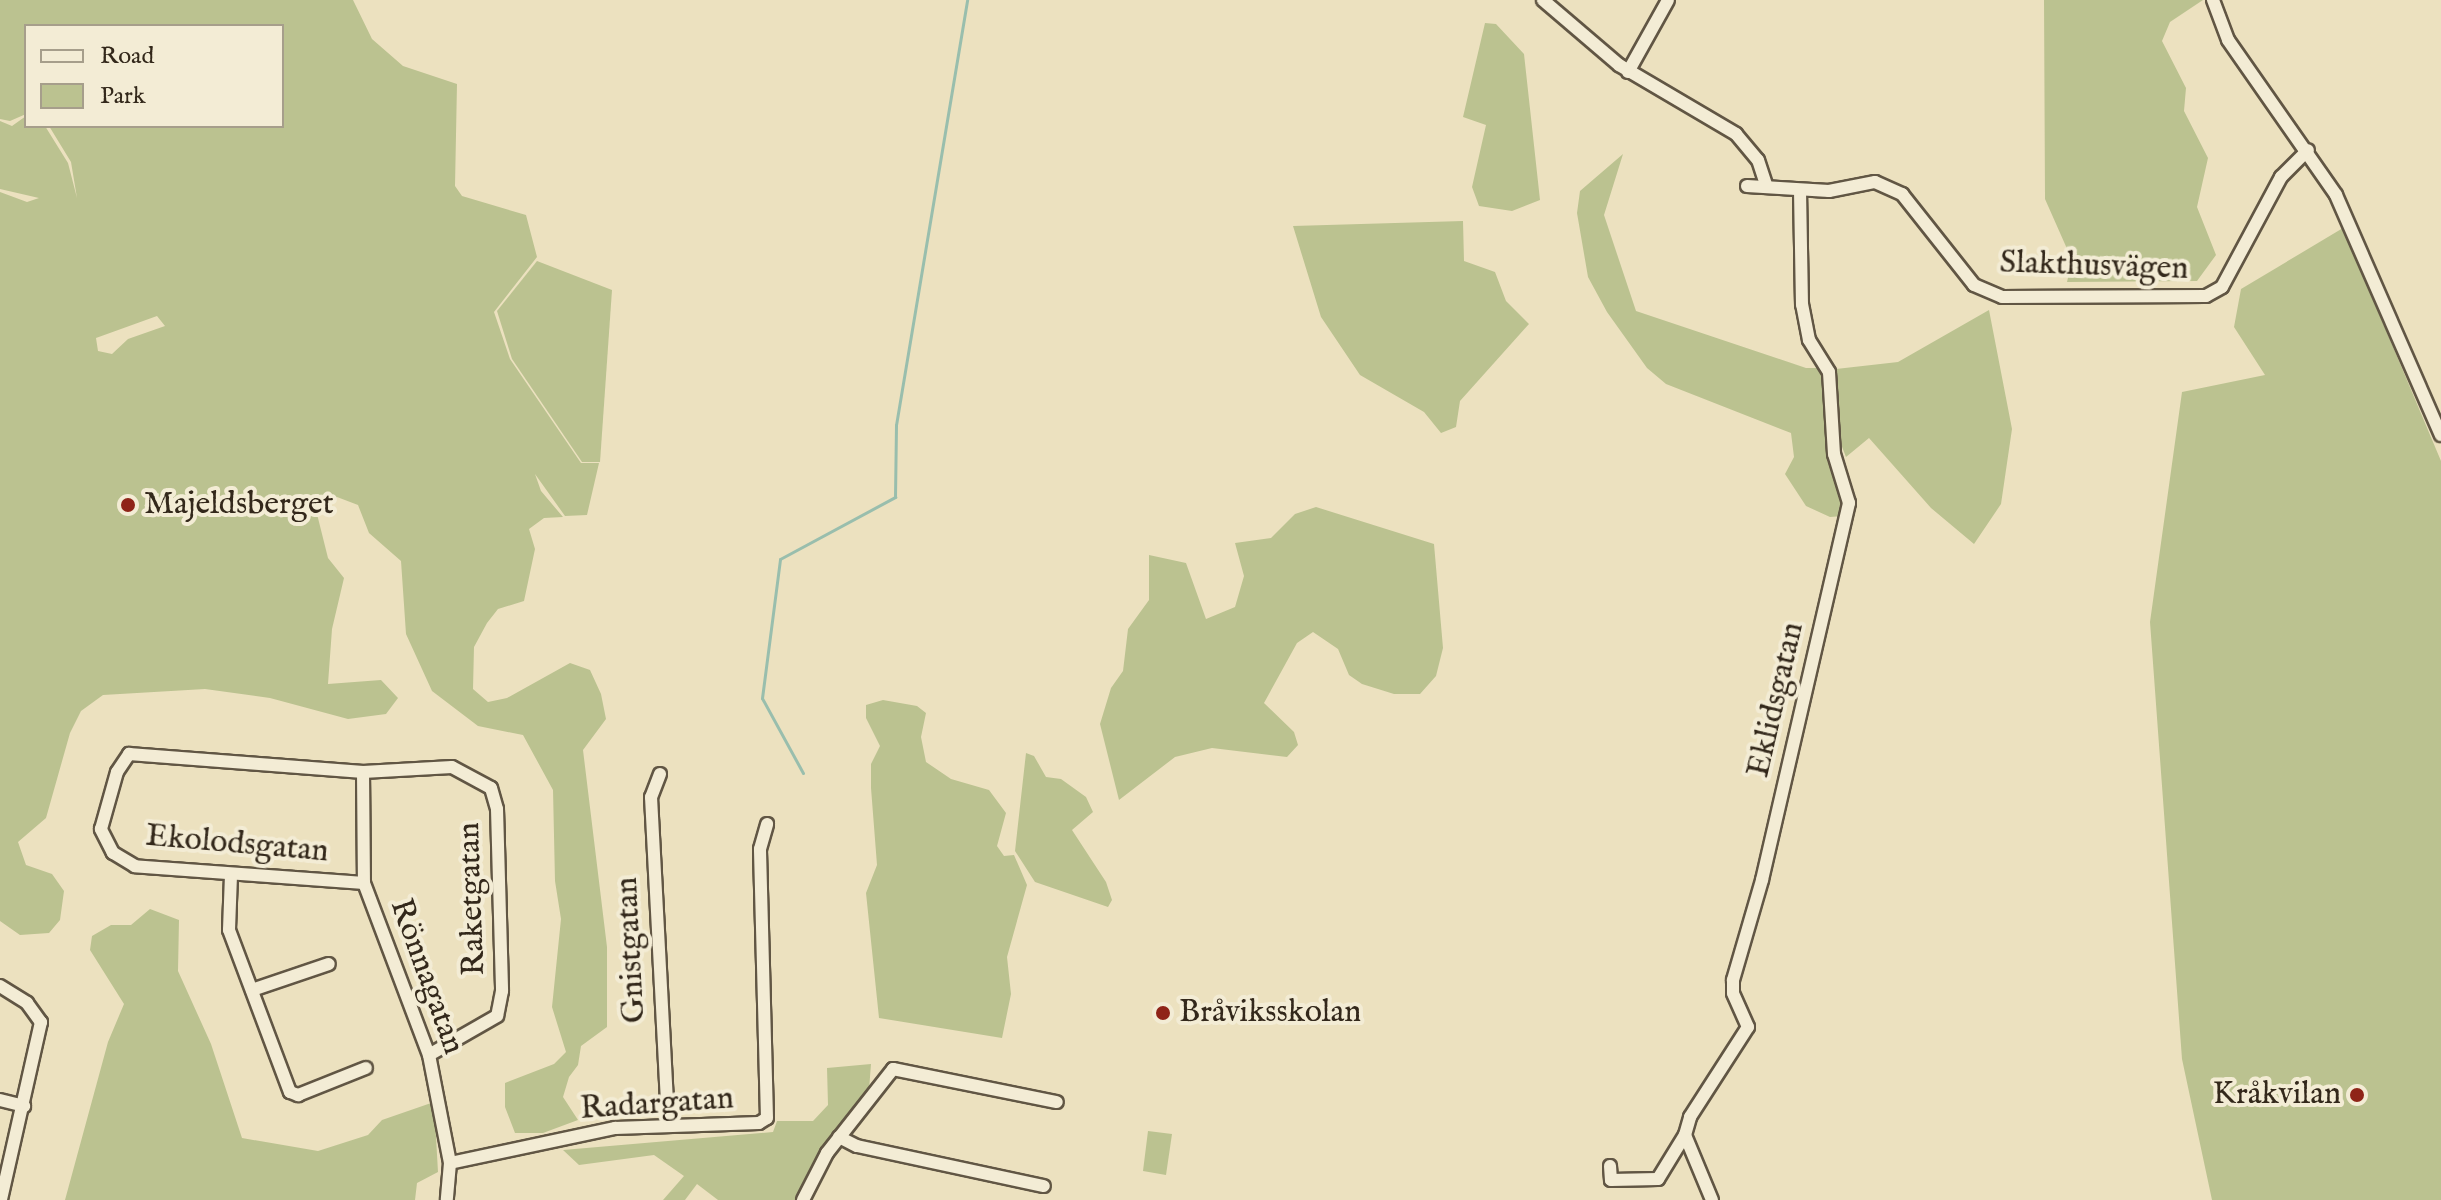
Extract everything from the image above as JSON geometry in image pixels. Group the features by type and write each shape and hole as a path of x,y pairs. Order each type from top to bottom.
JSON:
{"street":[{"path":"1543,0 1628,72 1736,134 1758,160 1766,185"},
{"path":"1628,72 1668,0"},
{"path":"2213,0 2228,40 2308,150 2336,195 2389,306 2441,435"},
{"name":"Slakthusvägen","path":"1747,186 1766,185 1800,191 1875,182 1902,194 1974,285 2002,297 2206,296 2222,287 2270,195 2308,150"},
{"name":"Eklidsgatan","path":"1610,1166 1611,1180 1658,1179 1685,1135 1690,1117 1748,1027 1733,993 1733,980 1762,880 1849,503 1834,454 1829,372 1809,340 1802,305 1800,191"},
{"name":"Ekolodsgatan","path":"363,772 129,754 117,772 101,829 113,853 135,866 364,883"},
{"name":"Raketgatan","path":"363,772 452,767 491,788 497,809 502,991 497,1016 429,1055"},
{"name":"Rönnagatan","path":"363,772 364,883 429,1055 450,1163 447,1200"},
{"name":"Gnistgatan","path":"660,774 651,797 668,1126"},
{"name":"Radargatan","path":"450,1163 615,1128 759,1123 770,1112 760,849 767,824"},
{"path":"231,875 229,930 290,1092 298,1095 366,1068"},
{"path":"252,990 329,964"},
{"path":"0,986 27,1003 41,1022 2,1196"},
{"path":"803,1200 839,1137 893,1069 1057,1102"},
{"path":"0,1100 24,1106"},
{"path":"1685,1135 1712,1200"},
{"path":"839,1137 857,1146 1044,1186"}],"green space":[{"path":"0,0 353,0 372,39 403,66 457,84 455,186 462,196 526,215 537,257 494,312 510,359 581,463 599,463 587,515 565,516 535,474 541,491 563,517 544,518 529,529 535,549 524,601 498,609 474,647 473,689 488,702 507,698 570,663 590,670 601,694 606,719 583,750 607,947 607,1027 581,1046 578,1065 569,1077 563,1097 578,1120 543,1133 515,1133 505,1107 505,1083 554,1064 566,1052 552,1007 561,919 555,881 553,790 523,735 478,726 432,691 406,634 401,561 369,533 358,505 337,497 317,514 328,558 344,578 332,629 328,684 381,680 398,698 386,714 348,719 270,698 205,689 103,695 81,711 70,733 46,818 18,842 26,865 52,874 64,891 60,920 49,933 20,935 0,921 0,192 27,202 39,198 0,189 0,121 12,126 24,117 24,128 46,128 68,163 77,198 71,162 50,128 284,128 284,24 24,24 24,115 10,121 0,119","holes":["157,316 165,326 128,339 112,354 98,351 96,338"]},
{"path":"2044,0 2203,0 2170,22 2162,41 2186,88 2184,111 2208,158 2197,207 2216,255 2197,281 2067,282 2072,260 2045,199"},
{"path":"1485,23 1496,24 1524,54 1540,200 1512,211 1479,206 1472,187 1486,125 1463,117"},
{"path":"1623,154 1604,215 1636,311 1806,368 1824,368 1847,501 1843,516 1830,517 1806,506 1785,474 1794,457 1791,433 1666,384 1647,368 1607,312 1588,277 1577,213 1580,191"},
{"path":"1463,221 1464,261 1495,272 1506,301 1529,324 1460,401 1456,427 1441,433 1424,412 1360,375 1321,317 1293,226"},
{"path":"2343,228 2441,461 2441,1200 2212,1200 2182,1059 2150,622 2182,392 2265,375 2234,327 2241,289"},
{"path":"537,261 612,290 600,462 582,462 512,359 497,311"},
{"path":"1989,310 2012,429 2001,504 1974,544 1931,508 1869,438 1846,457 1835,429 1836,369 1898,362"},
{"path":"1316,507 1434,544 1443,648 1436,676 1420,694 1394,694 1362,684 1349,675 1338,649 1313,632 1297,643 1264,703 1294,732 1298,745 1287,757 1212,748 1175,757 1119,800 1100,724 1111,688 1123,671 1128,629 1149,600 1149,555 1186,563 1206,619 1235,607 1244,576 1235,543 1271,538 1295,514"},
{"path":"883,700 917,706 926,713 921,737 926,762 951,779 989,790 1006,813 997,846 1004,856 1014,855 1027,885 1007,957 1011,994 1002,1038 879,1018 866,893 877,865 871,764 880,746 866,718 866,705"},
{"path":"1026,753 1034,756 1046,777 1061,779 1086,797 1093,812 1072,830 1106,882 1112,900 1108,907 1035,882 1015,851"},
{"path":"150,909 179,920 178,971 211,1044 242,1138 318,1151 368,1135 382,1120 434,1102 438,1172 417,1183 415,1200 65,1200 108,1042 124,1004 90,950 92,936 111,925 131,925"},
{"path":"871,1064 869,1090 817,1157 800,1200 718,1200 697,1184 685,1200 663,1200 684,1176 654,1155 579,1165 563,1150 773,1132 777,1121 813,1121 828,1105 827,1068"},
{"path":"1148,1131 1172,1134 1166,1175 1143,1171"}],"waterway":[{"path":"803,773 762,698 780,559 895,497 896,425 967,0"}],"place":[{"name":"Majeldsberget","path":"128,505"},
{"name":"Bråviksskolan","path":"1163,1013"},
{"name":"Kråkvilan","path":"2357,1095"}]}
